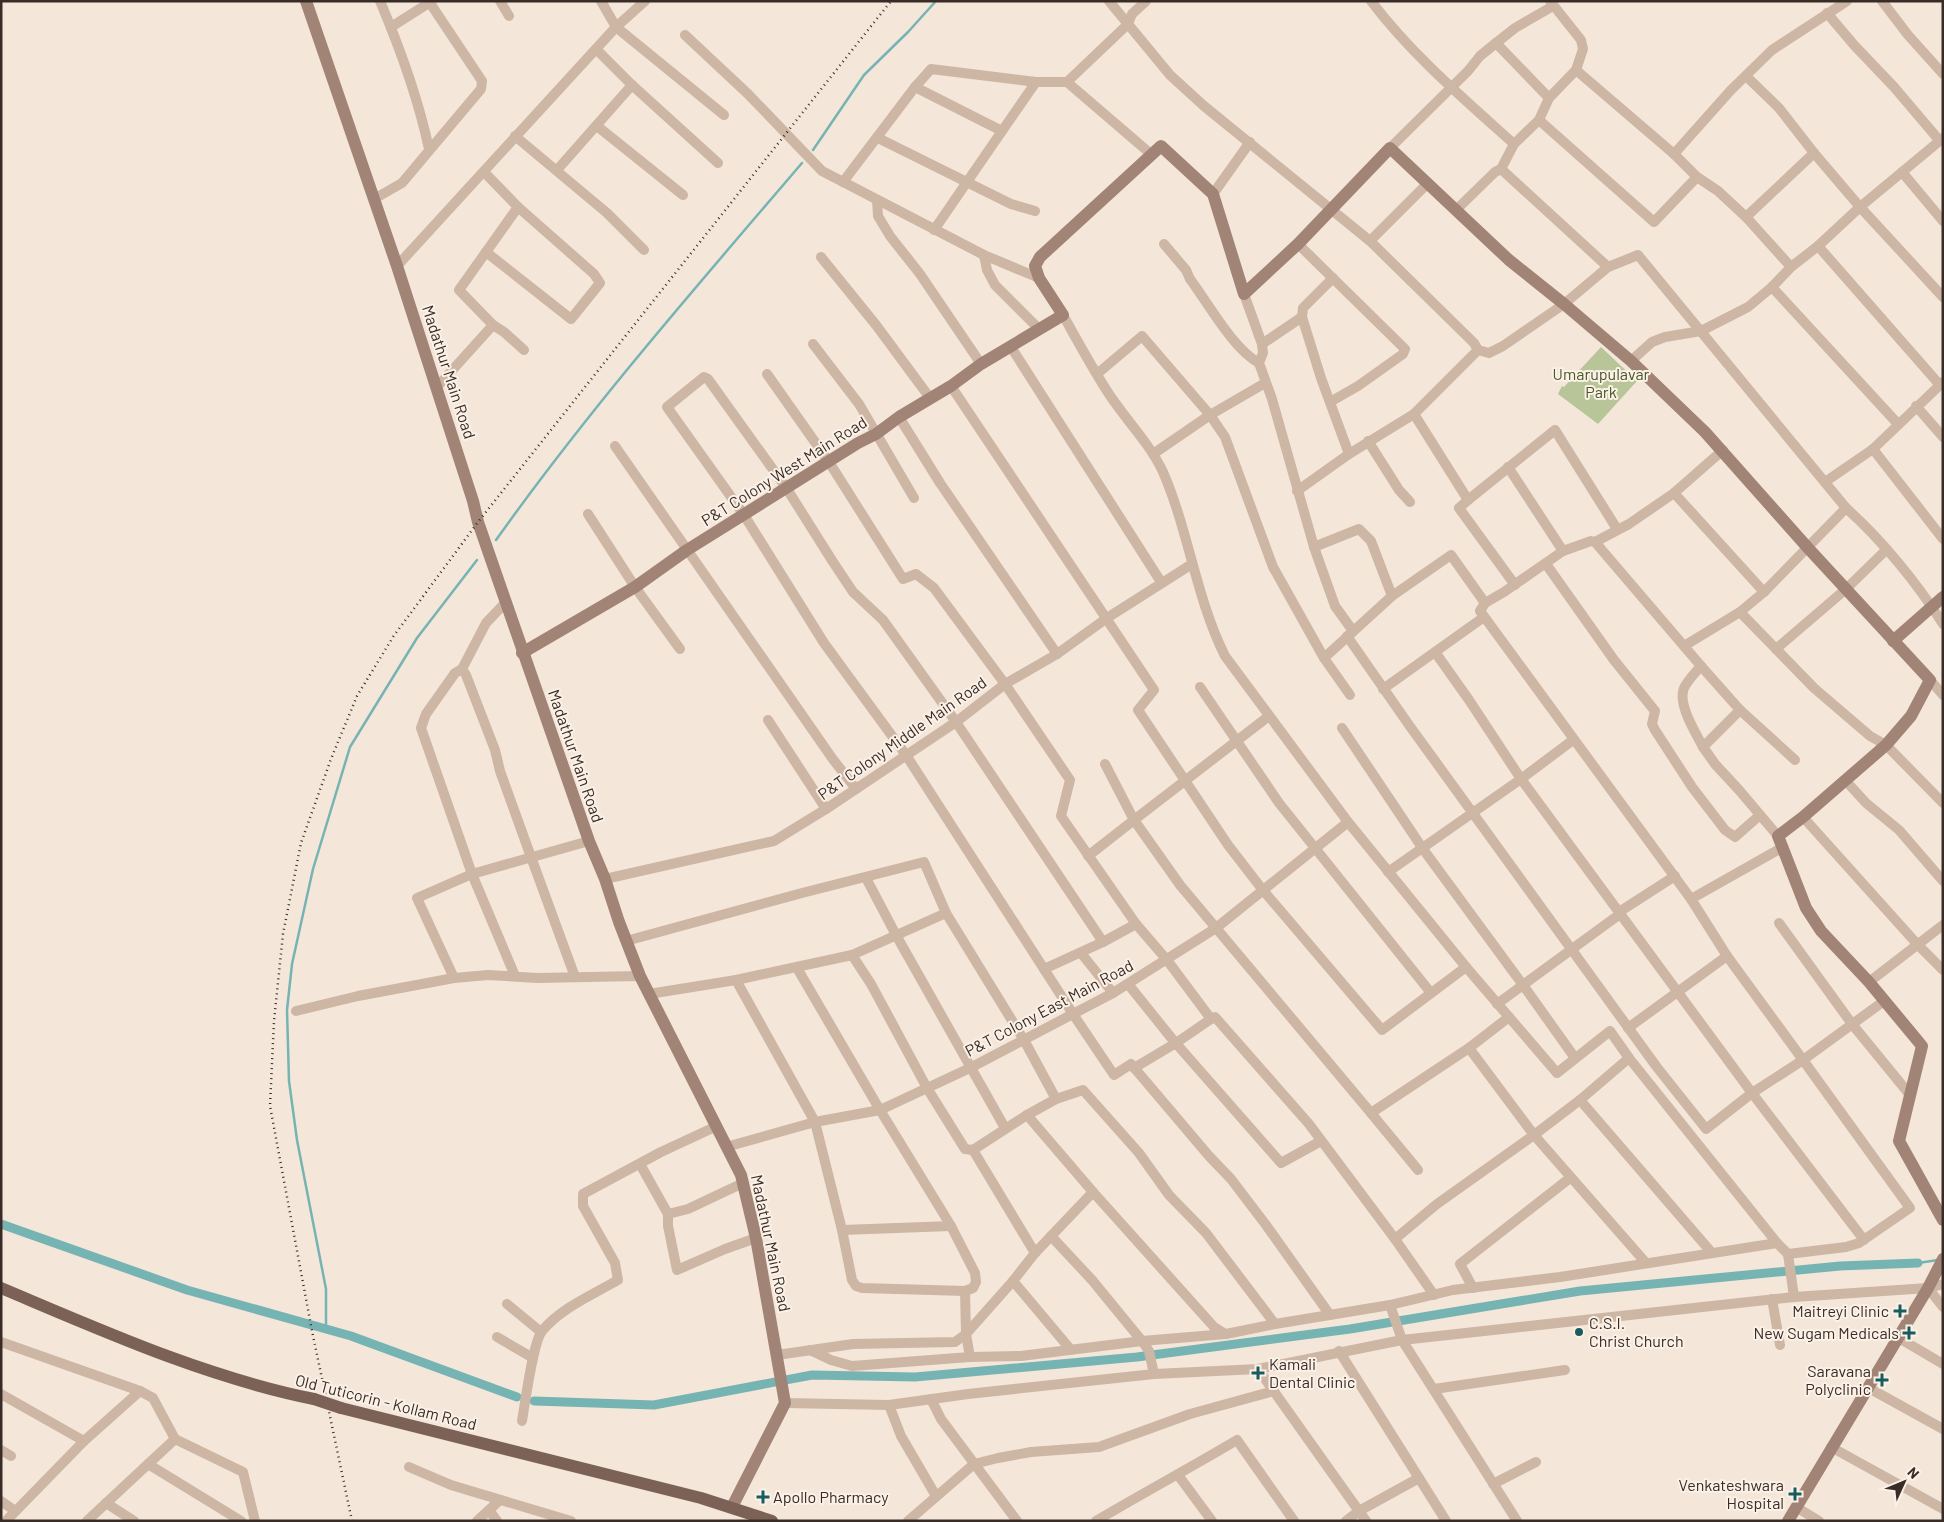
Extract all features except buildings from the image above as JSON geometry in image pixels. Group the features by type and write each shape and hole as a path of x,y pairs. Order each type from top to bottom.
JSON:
{"main road":[{"name":"Old Tuticorin - Kollam Road","path":"1,1288 182,1362 271,1390 314,1399 341,1408 732,1507 772,1521"}],"street":[{"name":"Madathur Main Road","path":"306,1 397,266 474,501 478,522 522,653 589,841 605,879 640,976 717,1126 743,1183 756,1238 784,1398"},
{"path":"380,1 391,27 425,128 429,149"},
{"path":"500,1 510,16"},
{"path":"601,1 616,28 724,116"},
{"path":"397,266 616,28 645,1"},
{"path":"1109,1 1170,75 1204,106 1370,242 1474,343 1478,350 1489,353 1503,346 1564,304 1608,267 1638,255 1846,508 1886,550 1943,624"},
{"path":"1067,82 1128,24 1132,14 1146,1"},
{"path":"1372,1 1392,28 1450,87 1514,144"},
{"path":"1674,154 1731,90 1772,50 1847,1"},
{"path":"1882,1 1908,35 1943,74"},
{"path":"374,199 402,183 481,89 482,81 431,2 391,27"},
{"path":"1244,294 1298,244 1390,148 1468,71 1480,56 1515,28 1551,4 1581,40 1584,48 1576,70 1549,98 1539,120 1514,144 1501,169 1495,172 1456,210"},
{"path":"1631,361 1652,342 1665,337 1701,331 1748,307 1772,287 1791,267 1818,246 1860,207 1941,139 1827,13"},
{"path":"685,35 748,94 822,171 984,255 1038,278"},
{"path":"1496,43 1549,98"},
{"path":"597,50 632,85 718,163"},
{"path":"844,182 915,87 931,69 1036,82 1067,82 1152,155"},
{"path":"1576,70 1674,154 1697,177 1718,190 1746,217 1791,267"},
{"path":"1746,76 1779,108 1860,207 1943,297"},
{"path":"934,230 1036,82"},
{"path":"557,170 632,85"},
{"path":"915,87 1002,131"},
{"path":"1539,120 1654,222 1697,177"},
{"path":"597,126 683,195"},
{"path":"515,136 607,213 644,250"},
{"path":"878,138 1011,204 1035,211"},
{"path":"1213,194 1250,142"},
{"path":"1706,1130 1628,1028 1472,814 1383,688 1350,634 1335,606 1314,547 1272,399 1259,363 1263,353 1262,344 1244,294 1213,194 1161,146 1040,257 1036,266 1038,278 1063,315 1107,391 1153,454 1175,501 1213,632 1221,648 1240,678 1348,822 1466,967 1557,1073 1610,1031 1694,1140 1788,1254 1794,1297"},
{"path":"1390,148 1509,260 1631,361 1723,450 1808,548 1943,695"},
{"path":"1746,217 1814,153"},
{"path":"1501,169 1608,267"},
{"path":"484,172 518,207 594,274 600,283 571,320 486,252"},
{"path":"1902,172 1943,221"},
{"path":"1370,242 1427,184"},
{"path":"877,200 878,216 890,236 920,274 980,364"},
{"path":"518,207 459,290 493,325 524,350"},
{"path":"1164,244 1186,270 1236,343 1248,357 1259,363"},
{"path":"1298,244 1405,349 1403,354 1358,386 1330,402"},
{"path":"1818,246 1941,383 1873,449 1825,482"},
{"path":"984,255 987,270 994,285 1038,328"},
{"path":"821,257 876,325 930,398"},
{"path":"1333,278 1303,308 1302,317 1349,454"},
{"path":"1772,287 1898,424"},
{"name":"P&T Colony West Main Road","path":"522,653 635,587 687,550 858,443 876,434 899,417 951,386 980,364 1011,347 1038,328 1063,315"},
{"path":"1262,344 1302,317"},
{"path":"437,387 493,325"},
{"path":"1097,374 1142,336 1210,415 1225,437 1272,567 1324,658 1350,695"},
{"path":"813,344 859,404 914,498"},
{"path":"1011,347 1161,582"},
{"path":"1297,491 1349,454 1414,414 1478,350"},
{"path":"767,374 829,462 903,578 916,574 934,588 1005,684 1070,780 1061,816 1136,924 1167,960 1211,1019"},
{"path":"1103,942 956,722 883,620 853,592 787,489 708,379 704,377 667,407 744,515 824,643 906,755 1114,1075 1131,1064 1208,1156 1231,1179 1330,1315"},
{"path":"1153,454 1210,415 1265,383"},
{"path":"951,386 1154,690 1138,710 1186,782 1262,890 1382,1030 1466,967"},
{"path":"1916,406 1943,437"},
{"path":"1414,414 1468,500"},
{"path":"899,417 940,483 1057,654"},
{"path":"1515,585 1459,508 1555,430 1617,529"},
{"path":"1368,442 1399,490 1410,502"},
{"path":"615,446 832,758 856,789"},
{"path":"1873,449 1943,538"},
{"path":"1723,450 1674,493 1629,524 1595,542 1591,541 1563,551 1515,585 1485,603 1480,611 1573,740 1675,876 1727,956 1910,1208 1864,1240 1846,1248 1788,1254"},
{"path":"1508,467 1563,551"},
{"path":"1674,493 1764,592"},
{"path":"1684,646 1740,612 1764,592 1846,508"},
{"path":"588,514 635,587 680,649"},
{"path":"1314,547 1359,529 1371,541 1392,596"},
{"path":"1595,542 1740,710 1795,760"},
{"path":"1776,649 1846,589 1886,550"},
{"path":"1324,658 1392,596 1451,555 1485,603"},
{"name":"P&T Colony Middle Main Road","path":"605,879 774,841 826,809 956,722 1005,684 1057,654 1107,618 1192,564"},
{"path":"1546,564 1614,660 1655,712 1652,724 1655,730 1692,787 1725,830 1735,837 1760,815"},
{"path":"1893,641 1943,597"},
{"path":"506,602 486,624 462,669 455,673 426,714 421,728 472,874 515,976"},
{"path":"1740,612 1814,688 1870,736 1886,745 1943,803"},
{"path":"1383,688 1484,617"},
{"path":"1434,652 1522,779 1677,992 1864,1240"},
{"path":"1701,666 1684,690 1682,700 1691,725 1703,747 1715,764 1781,841 1806,908 1821,931 1869,982 1922,1046 1899,1141 1941,1212"},
{"path":"462,669 495,750 500,771 575,977"},
{"path":"1691,899 1781,841 1803,816 1886,745 1911,716 1930,680"},
{"path":"1200,687 1278,803 1432,993"},
{"path":"1703,747 1740,710"},
{"path":"1088,856 1186,782 1268,716"},
{"path":"768,720 826,809"},
{"path":"1342,728 1423,849 1576,1058"},
{"path":"1388,872 1522,779 1573,740"},
{"path":"1104,764 1134,820 1180,885 1418,1170"},
{"path":"1845,780 1866,804 1899,830 1943,881"},
{"path":"1803,816 1943,970"},
{"name":"P&T Colony East Main Road","path":"726,1147 816,1122 880,1110 970,1068 1114,993 1216,928 1348,822"},
{"path":"454,978 418,898 472,874 589,841"},
{"path":"626,941 924,862 946,913 1024,1040 1056,1099"},
{"path":"1497,1004 1620,913 1675,876"},
{"path":"866,878 1005,1128"},
{"path":"649,994 736,980 852,955 946,913"},
{"path":"1779,923 1852,1024 1910,1095"},
{"path":"1044,969 1081,953 1136,924"},
{"path":"1869,982 1943,924"},
{"path":"1081,953 1114,993"},
{"path":"852,955 871,984 927,1088 964,1150 973,1150 1005,1128 1056,1099 1083,1090 1139,1153 1169,1195 1206,1233 1275,1324"},
{"path":"1628,1028 1727,956"},
{"path":"736,980 816,1122 852,1280 856,1286 862,1288 965,1291 973,1288 976,1282 975,1273 951,1226 880,1110 797,968"},
{"path":"296,1011 358,996 454,978 488,975 640,976"},
{"path":"1128,984 1176,1043 1281,1163 1321,1141"},
{"path":"1694,1140 1752,1093 1803,1060 1884,1000"},
{"path":"1134,1068 1215,1017 1309,1124 1395,1239 1434,1295"},
{"path":"1371,1113 1469,1048 1509,1017"},
{"path":"1469,1048 1534,1135 1646,1263"},
{"path":"1395,1239 1437,1204 1580,1100 1629,1058"},
{"path":"1580,1100 1712,1253"},
{"path":"1027,1115 1214,1327 1226,1334"},
{"path":"522,1421 533,1358 540,1332 569,1307 618,1280 615,1263 583,1206 583,1194 661,1152 717,1126"},
{"path":"973,1150 1035,1253"},
{"path":"640,1164 668,1214 668,1226 677,1270 756,1238"},
{"path":"1473,1288 1460,1264 1570,1178"},
{"path":"668,1214 688,1209 743,1183"},
{"path":"777,1357 853,1344 955,1342 966,1334 1035,1253 1094,1192"},
{"path":"842,1230 951,1226"},
{"path":"1051,1236 1092,1280 1142,1340 1149,1351 1154,1374"},
{"path":"810,1350 831,1360 852,1366 970,1357 1021,1356 1142,1340 1226,1334 1390,1305 1453,1290 1777,1243"},
{"path":"1788,1521 1897,1337 1928,1288 1939,1279 1943,1260"},
{"path":"1013,1281 1071,1350"},
{"path":"732,1507 784,1398 889,1405 1154,1374 1258,1368 1402,1340 1772,1299 1928,1288"},
{"path":"1928,1288 1943,1307"},
{"path":"965,1291 966,1334 970,1357"},
{"path":"1772,1299 1780,1345"},
{"path":"507,1304 540,1332"},
{"path":"1390,1305 1402,1340 1517,1521"},
{"path":"497,1337 533,1358"},
{"path":"1897,1337 1943,1364"},
{"path":"1,1342 140,1391 153,1398 175,1439 243,1472 255,1521"},
{"path":"1339,1352 1446,1521"},
{"path":"1258,1368 1298,1422 1366,1521"},
{"path":"1434,1389 1565,1370"},
{"path":"1867,1387 1943,1429"},
{"path":"6,1521 14,1510 84,1441 140,1391"},
{"path":"908,1521 974,1464 1031,1452 1099,1447 1190,1414 1274,1391"},
{"path":"1,1394 84,1441"},
{"path":"931,1399 940,1419 1017,1521"},
{"path":"889,1405 901,1436 936,1496"},
{"path":"87,1521 175,1439"},
{"path":"1096,1521 1237,1440 1294,1521"},
{"path":"1831,1447 1943,1509"},
{"path":"1,1450 10,1456"},
{"path":"1493,1484 1536,1462"},
{"path":"148,1464 241,1521"},
{"path":"409,1467 451,1485 571,1521"},
{"path":"1178,1475 1212,1521"},
{"path":"1346,1521 1359,1511 1419,1478"},
{"path":"477,1521 500,1500"},
{"path":"1,1501 14,1510"},
{"path":"106,1503 134,1521"},
{"path":"1796,1507 1819,1521"},
{"path":"488,1510 497,1521"}],"green space":[{"name":"Umarupulavar Park","path":"1601,347 1637,381 1598,424 1558,394 1562,386 1564,387"}],"waterway":[{"path":"813,150 864,75 908,32 936,1"},
{"path":"496,540 606,395 802,163"},
{"path":"326,1330 326,1289 297,1140 289,1081 287,1010 292,964 313,869 350,747 417,638 477,560"},
{"path":"1,1224 187,1290 351,1336 517,1397"},
{"path":"1918,1263 1938,1260"},
{"path":"534,1401 654,1405 812,1375 915,1377 1137,1357 1350,1329 1580,1291 1840,1266 1918,1263"}],"railway":[{"path":"352,1521 312,1331 270,1106 274,1021 283,934 301,843 331,759 357,696 393,637 478,522 891,1"}],"place":[{"name":"Maitreyi Clinic","path":"1900,1311"},
{"name":"C.S.I. Christ Church","path":"1579,1332"},
{"name":"New Sugam Medicals","path":"1909,1333"},
{"name":"Kamali Dental Clinic","path":"1258,1373"},
{"name":"Saravana Polyclinic","path":"1882,1380"},
{"name":"Venkateshwara Hospital","path":"1795,1494"},
{"name":"Apollo Pharmacy","path":"763,1497"}]}
